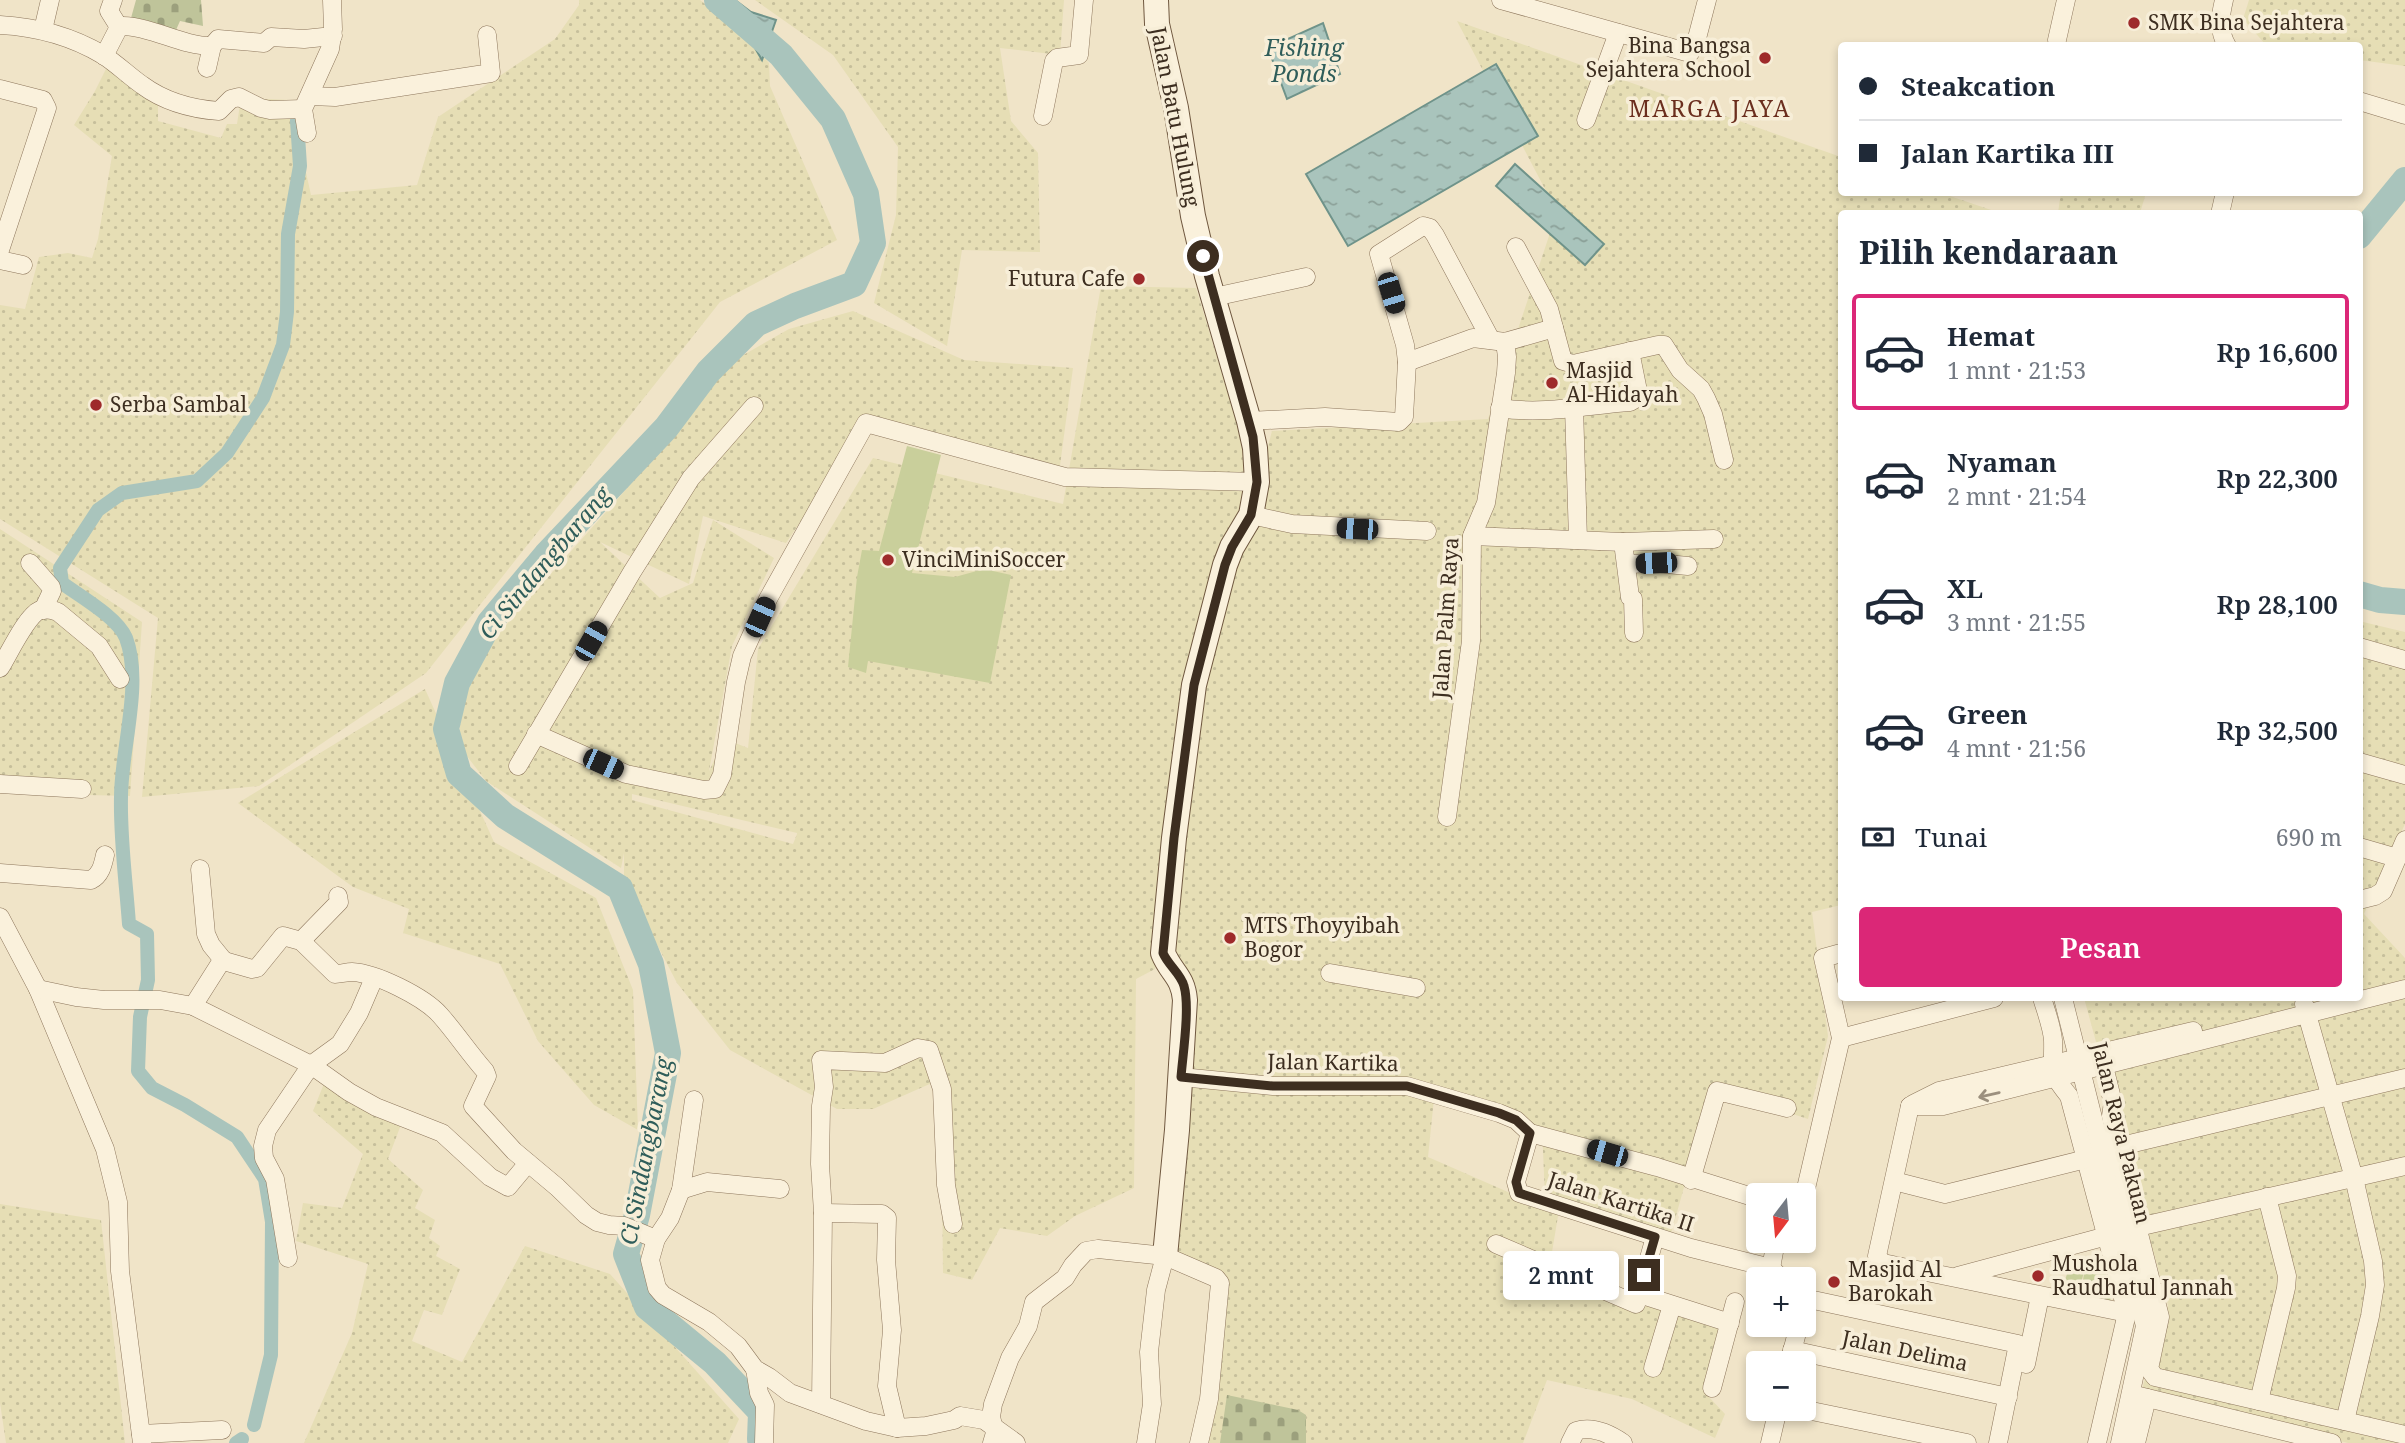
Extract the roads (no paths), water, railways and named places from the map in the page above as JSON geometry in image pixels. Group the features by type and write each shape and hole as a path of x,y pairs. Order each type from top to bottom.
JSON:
{"street":[{"path":"43,30 50,0"},
{"path":"113,0 109,11 120,27"},
{"path":"307,133 307,102 330,49 327,36 332,0"},
{"path":"1043,116 1054,61 1057,58 1079,55 1084,0"},
{"name":"Jalan Batu Hulung","path":"1156,0 1158,31 1177,108 1193,216 1249,421 1255,448 1257,482 1251,515 1225,565 1194,685 1174,838 1163,953 1167,964 1184,984 1185,1000 1166,1256"},
{"path":"1501,0 1690,53 1696,43 1705,0"},
{"path":"2057,40 2066,0"},
{"path":"2224,0 2220,26 2225,42"},
{"path":"0,25 26,26 62,34 104,56 145,87 171,101 219,111 231,99 239,97 261,108 487,75 492,70 487,35"},
{"path":"120,27 128,26 196,45 212,46"},
{"path":"104,56 120,27"},
{"path":"1586,120 1618,33"},
{"path":"206,68 212,46 218,39 264,43 271,37 304,39 327,36"},
{"path":"0,89 43,100 47,108 0,250"},
{"path":"2363,102 2405,115"},
{"name":"Jalan Palm Raya","path":"1249,421 1325,416 1399,422 1404,416 1407,362 1401,326 1379,254 1423,226 1430,228 1507,357 1486,503 1472,536 1471,641 1447,817"},
{"path":"1516,247 1549,309 1563,361 1568,364 1664,345 1681,370 1706,397 1724,460"},
{"path":"0,260 23,265"},
{"path":"1214,297 1306,277"},
{"path":"1407,362 1473,338 1498,341 1554,328"},
{"path":"1500,408 1530,411 1630,402 1637,398 1638,391 1630,351"},
{"path":"518,766 632,572 691,478 754,406"},
{"path":"1574,407 1578,540"},
{"path":"536,734 626,774 693,788 715,789 722,775 742,656 768,599 866,423 1065,477 1257,482"},
{"path":"1251,515 1292,524 1427,531"},
{"path":"1472,536 1623,542 1714,539"},
{"path":"1623,542 1630,597 1633,599 1634,634"},
{"path":"30,563 51,587 52,591 43,610"},
{"path":"1627,564 1657,571 1688,566"},
{"path":"0,668 24,627 36,612 43,610 58,612 99,646 120,679"},
{"path":"2363,648 2405,660"},
{"path":"2363,763 2405,775"},
{"path":"0,784 82,789"},
{"path":"2363,899 2383,891 2405,840"},
{"path":"2363,848 2397,858"},
{"path":"0,873 91,880 96,878 106,855"},
{"path":"200,869 206,934 224,961 252,969 261,965 283,936 301,941 331,972 349,972 374,978 425,1001 439,1014 487,1076 475,1099 475,1110 586,1215 609,1225 625,1226 656,1239"},
{"path":"301,941 339,902 338,895"},
{"path":"0,917 7,945 38,989 105,1149 118,1202 120,1271 141,1438 222,1430"},
{"path":"1807,1183 1841,1038 1823,958 1838,954"},
{"path":"193,1006 224,961"},
{"path":"1330,973 1416,988"},
{"path":"288,1258 275,1179 264,1158 263,1146 267,1130 311,1065 340,1044 359,1013 374,978"},
{"path":"2363,989 2405,979"},
{"path":"38,989 76,997 160,1000 193,1006 311,1065 376,1107 442,1133 490,1177 508,1187 528,1163"},
{"path":"2363,997 2405,989"},
{"path":"1841,1038 1983,1001"},
{"path":"2043,1001 2053,1039 2053,1072 2069,1096 2127,1313 2097,1443"},
{"name":"Jalan Raya Pakuan","path":"2064,1001 2145,1326 2139,1396 2120,1443"},
{"path":"2305,1009 2322,1001"},
{"path":"2127,1313 1883,1263 1877,1256 1910,1106 1943,1106 2053,1072 2345,1001"},
{"path":"2305,1009 2354,1178 2373,1261 2375,1285 2365,1342 2345,1421"},
{"path":"821,1404 823,1213 820,1164 824,1087 821,1060 885,1063 918,1048 929,1050 942,1089 946,1185 953,1224"},
{"path":"2102,1060 2113,1103 2111,1116 2160,1317 2149,1369 2151,1374 2405,1435"},
{"name":"Jalan Kartika","path":"1181,1077 1273,1086 1407,1086 1499,1113 1516,1120 1530,1133 1657,1167 1746,1195"},
{"path":"2118,1147 2405,1078"},
{"path":"1691,1180 1717,1091 1787,1108"},
{"path":"694,1100 681,1190 670,1218 656,1239 650,1260 657,1288 663,1295 709,1322 738,1346 755,1369 789,1393 905,1433 961,1416 984,1420 992,1435 1016,1443"},
{"name":"Jalan Kartika II","path":"1530,1133 1516,1182 1519,1193 1754,1267"},
{"path":"1894,1181 1945,1194 2086,1159"},
{"path":"2138,1227 2405,1166"},
{"path":"681,1190 707,1182 780,1189"},
{"path":"2259,1401 2287,1276 2267,1197"},
{"path":"823,1213 882,1214 887,1218 886,1260 892,1329 887,1386 905,1433"},
{"path":"1953,1278 2107,1236"},
{"path":"1496,1244 1636,1304 1655,1237"},
{"path":"992,1435 993,1404 1010,1358 1028,1326 1034,1301 1065,1278 1086,1251 1098,1249 1166,1256 1216,1278 1220,1283 1209,1399 1199,1443"},
{"path":"1146,1443 1152,1404 1149,1352 1156,1290 1166,1256"},
{"path":"1639,1294 1730,1324"},
{"path":"2009,1443 2040,1296"},
{"path":"1713,1388 1735,1302"},
{"path":"1816,1302 2018,1344 1998,1443"},
{"path":"1653,1368 1672,1305"},
{"name":"Jalan Delima","path":"1816,1361 2008,1397"},
{"path":"755,1369 759,1393 765,1405 764,1443"},
{"path":"2136,1443 2139,1396 2332,1443"},
{"path":"1816,1412 1967,1443"},
{"path":"1770,1443 1775,1421"},
{"path":"1570,1443 1576,1431 1586,1428 1614,1437 1623,1443"}],"water":[{"path":"707,0 735,0 751,12 776,20 762,60 747,34"},
{"name":"Fishing Ponds","path":"1323,23 1340,74 1287,99 1268,48"},
{"path":"1496,64 1538,136 1348,246 1306,174"},
{"path":"1515,164 1604,244 1585,265 1496,186"}],"waterway":[{"name":"Ci Sindangbarang","path":"717,0 781,55 833,119 866,194 873,243 854,284 756,324 708,372 666,428 546,555 490,622 457,683 446,729 459,774 505,816 620,888 651,964 668,1053 637,1215 626,1254 647,1307 715,1363 761,1412 760,1439"},
{"path":"254,1425 271,1355 272,1222 265,1179 237,1137 152,1088 138,1071 140,1017 148,980 147,934 129,924 121,813 122,778 132,695 131,656 121,630 107,615 62,583 60,568 98,510 122,493 197,481 227,453 263,398 283,345 287,312 288,234 300,166 298,110"},
{"path":"2363,231 2405,180"},
{"path":"2363,595 2405,602"},
{"path":"236,1443 242,1439"}],"place":[{"name":"SMK Bina Sejahtera","path":"2134,23"},
{"name":"Bina Bangsa Sejahtera School","path":"1765,58"},
{"name":"Futura Cafe","path":"1139,279"},
{"name":"Masjid Al-Hidayah","path":"1552,383"},
{"name":"Serba Sambal","path":"96,405"},
{"name":"VinciMiniSoccer","path":"888,560"},
{"name":"MTS Thoyyibah Bogor","path":"1230,938"},
{"name":"Mushola Raudhatul Jannah","path":"2038,1276"},
{"name":"Masjid Al Barokah","path":"1834,1282"}],"district":[{"name":"MARGA JAYA","path":"1710,109"}]}
